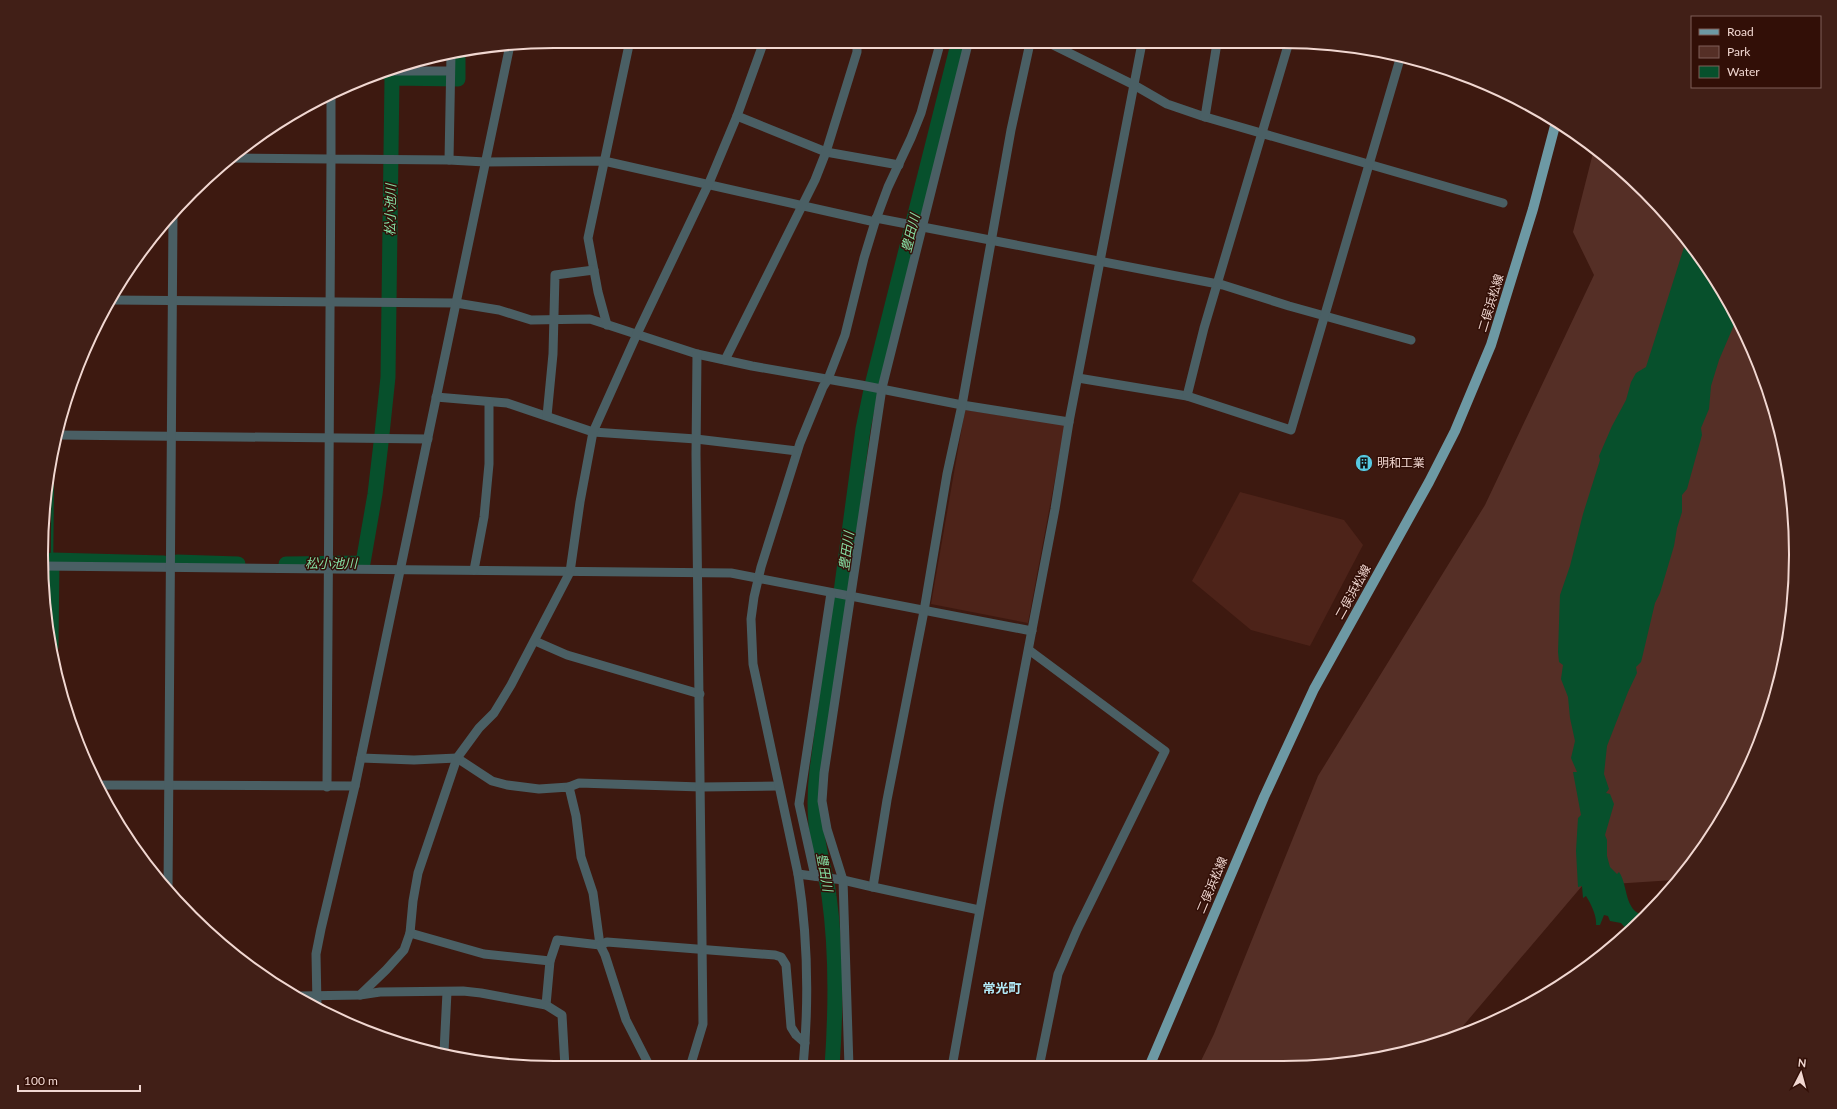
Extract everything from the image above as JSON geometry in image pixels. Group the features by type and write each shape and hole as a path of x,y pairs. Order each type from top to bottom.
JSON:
{"main road":[{"name":"二俣浜松線","path":"1151,1061 1261,804 1314,689 1426,488 1455,431 1491,345 1533,209 1555,127"}],"street":[{"path":"607,325 588,238 628,48"},
{"path":"360,995 404,950 410,933 413,901 418,873 457,758 479,728 494,713 535,641 570,572 580,502 593,432 637,334 709,183 737,116 762,48"},
{"path":"725,360 802,206 826,152 857,48"},
{"path":"804,1061 806,936 798,874 778,786 752,657 751,619 758,577 797,452 820,393 828,379 845,334 864,258 876,220 888,187 921,113 939,48"},
{"path":"849,1061 840,880 827,829 822,801 824,773 881,388 967,48"},
{"path":"873,887 887,800 924,611 947,474 962,405 1011,130 1029,48"},
{"path":"1059,48 1134,85 1166,104 1262,134 1503,202"},
{"path":"953,1061 979,910 1055,509 1069,422 1141,48"},
{"path":"1204,117 1216,48"},
{"path":"1186,396 1287,48"},
{"path":"509,50 361,758 316,954 317,1001 380,992 447,992 481,993 546,1005 562,1015 565,1061"},
{"path":"449,160 451,59"},
{"path":"1078,378 1186,396 1291,430 1399,62"},
{"path":"403,71 450,72"},
{"path":"327,787 331,100"},
{"path":"737,116 826,152 899,165"},
{"path":"240,158 449,160 485,162 604,161 709,183 802,206 1100,260 1218,284 1411,340"},
{"path":"168,881 173,222"},
{"path":"547,416 553,354 555,275 594,270"},
{"path":"117,300 456,304 499,310 530,320 590,320 697,354 725,360 801,376 881,388 962,405 1069,422"},
{"path":"692,1061 703,1024 704,949 697,572 697,354"},
{"path":"436,397 507,403 593,432 696,439 797,452"},
{"path":"474,570 484,517 489,464 489,402"},
{"path":"62,435 428,439"},
{"path":"48,566 731,573 1032,631"},
{"path":"818,877 799,804 833,593"},
{"path":"535,641 567,655 700,694"},
{"path":"1029,650 1165,751 1077,930 1058,974 1040,1061"},
{"path":"361,758 414,760 457,758 492,781 507,785 539,789 569,787 579,783 701,787 778,786"},
{"path":"103,785 355,786"},
{"path":"569,787 576,816 581,857 593,893 600,945 605,954 626,1020 647,1061"},
{"path":"798,874 840,880 979,910"},
{"path":"410,933 484,954 550,961"},
{"path":"546,1005 550,961 557,940 600,945 615,942 775,955 781,957 786,965 791,1027 796,1035 805,1043"},
{"path":"444,1048 447,992"}],"shaded area":[{"path":"965,410 1065,425 1028,623 931,604"},
{"path":"1240,492 1344,520 1363,545 1310,646 1251,630 1192,581"}],"green space":[{"path":"1593,154 1641,196 1684,246 1704,273 1737,330 1762,392 1772,423 1785,488 1788,521 1788,588 1785,621 1772,686 1762,717 1737,779 1704,836 1669,880 1582,886 1462,1028 1414,1044 1349,1057 1282,1061 1201,1061 1214,1034 1318,776 1485,505 1594,275 1573,232"}],"water":[{"path":"1684,246 1704,273 1734,325 1719,360 1711,386 1709,409 1701,428 1702,435 1687,489 1682,495 1682,512 1677,528 1674,546 1660,593 1655,603 1641,662 1636,667 1637,673 1607,746 1604,774 1609,789 1606,793 1610,794 1614,804 1605,835 1607,840 1607,856 1610,867 1617,874 1619,872 1622,877 1627,897 1633,909 1640,914 1625,927 1621,923 1610,921 1608,916 1604,915 1600,925 1596,925 1596,918 1592,906 1586,896 1583,898 1582,886 1578,887 1576,851 1578,818 1581,815 1573,772 1577,772 1571,758 1575,741 1570,718 1568,697 1561,679 1563,665 1559,662 1558,652 1560,595 1570,566 1583,514 1600,460 1599,456 1612,426 1626,400 1631,382 1636,373 1646,367"}],"waterway":[{"name":"豊田川","path":"832,1061 835,960 832,917 815,817 817,770 863,429 872,385 957,48"},
{"name":"松小池川","path":"382,434 388,377 392,78 458,79 458,58"},
{"path":"384,78 392,78"},
{"name":"松小池川","path":"286,564 363,563 375,494 381,443"},
{"path":"52,560 53,484"},
{"name":"松小池川","path":"51,614 52,560 164,563"},
{"name":"松小池川","path":"177,562 238,564"}],"place":[{"name":"明和工業","path":"1364,463"}],"district":[{"name":"常光町","path":"1002,988"}]}
